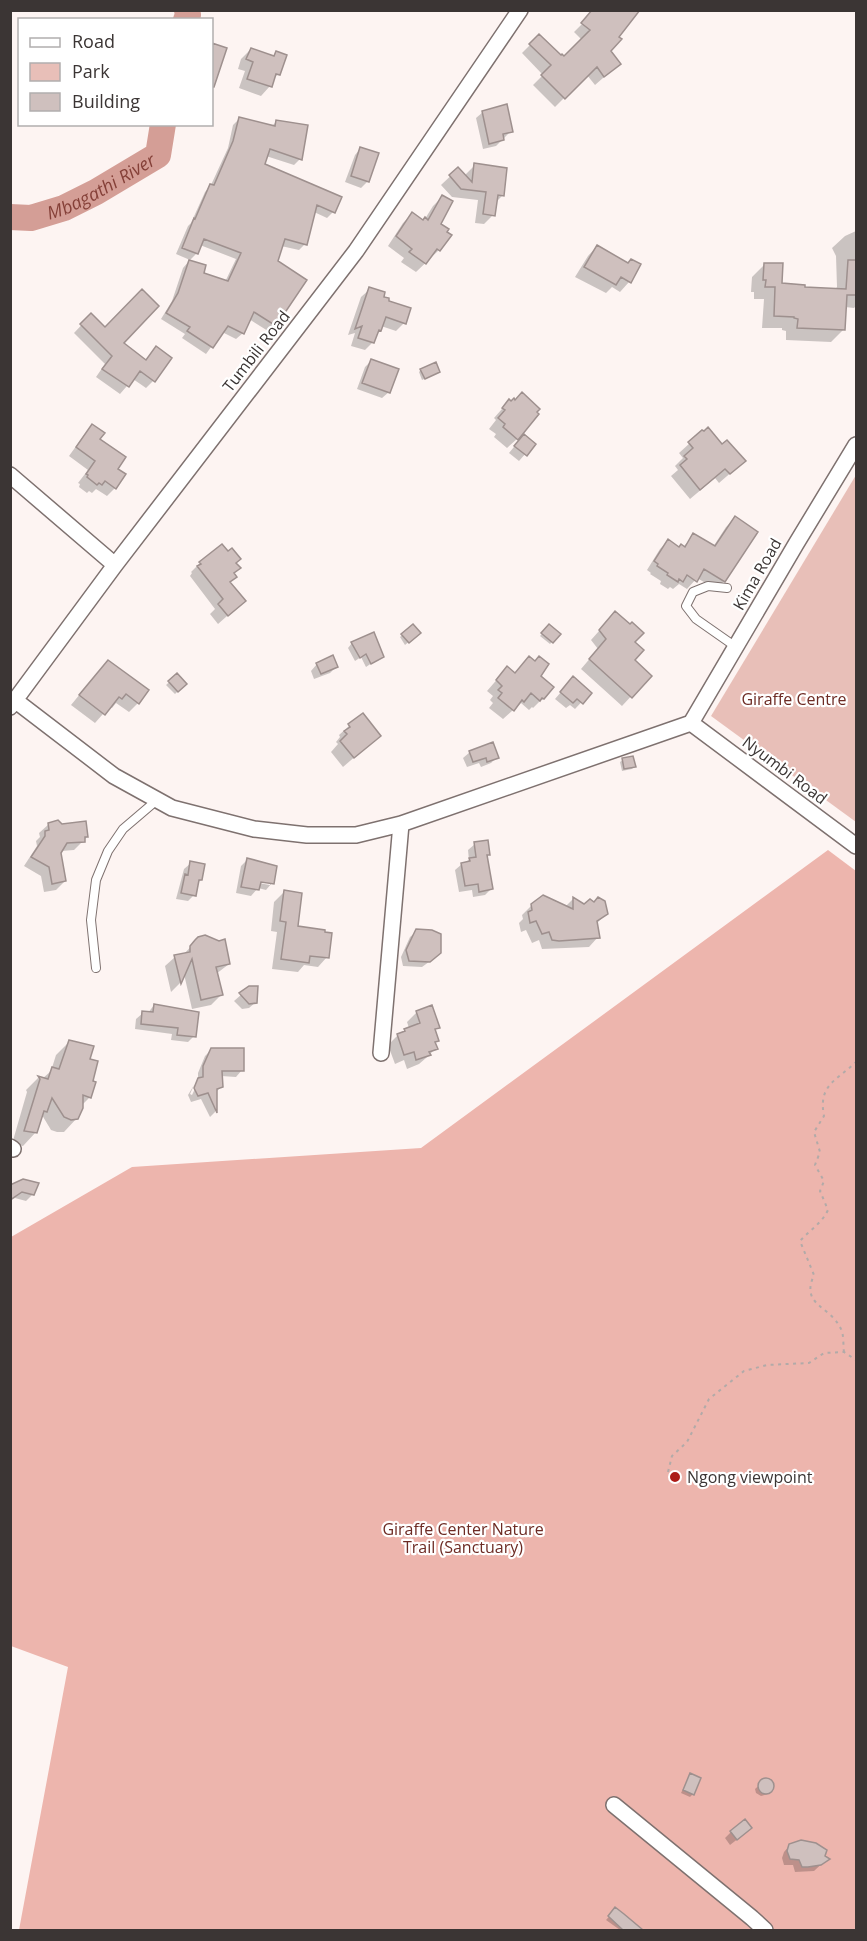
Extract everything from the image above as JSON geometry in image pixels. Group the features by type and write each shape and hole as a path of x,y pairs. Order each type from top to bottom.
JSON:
{"street":[{"name":"Tumbili Road","path":"13,704 115,565 356,251 520,10"},
{"name":"Kima Road","path":"691,723 856,445"},
{"path":"10,475 115,565"},
{"path":"13,704 114,776 172,808 254,830 307,835 356,835 401,824 691,723"},
{"name":"Nyumbi Road","path":"691,723 856,846"},
{"path":"381,1053 401,824"},
{"path":"614,1805 765,1930"}],"lane":[{"path":"727,588 708,586 693,592 686,606 696,619 736,646"},
{"path":"96,968 91,920 96,880 108,851 123,829 157,800"}],"path":[{"path":"844,1352 841,1329 832,1317 812,1300 809,1285 814,1275 801,1241 813,1227 822,1222 828,1210 820,1191 824,1181 815,1165 820,1152 814,1132 824,1116 822,1103 824,1090 856,1062"},
{"path":"668,1473 672,1456 687,1442 709,1399 744,1371 766,1365 809,1363 824,1353 844,1352 856,1360"}],"green space":[{"name":"Giraffe Centre","path":"856,475 856,822 711,716"},
{"name":"Giraffe Center Nature Trail (Sanctuary)","path":"828,850 856,871 856,1930 19,1930 68,1667 11,1646 11,1237 132,1167 421,1148"}],"building":[{"path":"592,10 640,10 619,37 622,39 611,51 621,64 604,77 597,67 565,99 541,75 551,65 529,44 539,34 564,56 590,30 581,23"},
{"path":"213,43 227,48 213,87"},
{"path":"251,48 274,56 276,51 287,55 280,75 276,74 272,87 247,79 253,62 246,59"},
{"path":"507,104 513,132 503,134 504,140 489,144 482,111"},
{"path":"239,117 275,126 276,120 308,125 302,160 270,149 265,164 342,197 335,213 317,205 307,245 285,239 278,261 307,280 276,326 254,312 244,334 228,326 213,348 187,331 190,327 166,313 178,293 189,260 206,265 204,273 228,281 241,253 204,239 198,254 182,248 210,184 214,185 233,141"},
{"path":"360,147 379,153 369,182 351,176"},
{"path":"474,163 507,168 504,196 498,195 495,216 483,214 486,192 461,189 449,175 458,167 472,182"},
{"path":"442,195 453,201 441,224 449,229 447,232 452,235 440,251 437,249 426,264 409,252 412,249 396,236 412,212 423,220 425,217 428,220"},
{"path":"597,245 628,263 631,259 641,264 631,283 621,277 616,285 584,267"},
{"path":"848,260 856,260 856,295 847,295 845,330 797,328 798,319 774,316 775,287 765,287 764,263 783,263 782,283 805,285 805,287 846,289"},
{"path":"369,287 385,292 384,297 389,298 389,301 411,308 406,324 386,317 374,343 358,338 362,326 355,329"},
{"path":"142,289 159,306 124,343 146,360 156,346 172,358 155,382 140,371 129,387 102,369 112,356 80,324 91,313 105,327"},
{"path":"371,359 399,369 390,393 362,383"},
{"path":"436,362 440,372 425,379 420,369"},
{"path":"522,392 540,409 537,412 539,414 518,440 503,427 505,424 498,418 505,410 502,408 509,399 511,401 514,398 515,400"},
{"path":"92,424 105,433 100,439 126,457 118,469 126,474 116,489 105,481 102,485 99,483 97,485 87,477 86,474 95,461 76,447"},
{"path":"708,427 722,444 727,440 746,461 730,474 725,469 700,490 680,465 687,459 684,456 693,448 688,442"},
{"path":"524,434 536,444 527,456 514,446"},
{"path":"735,516 758,532 725,582 704,569 697,582 687,575 683,582 679,579 678,582 667,575 668,573 657,566 658,564 654,561 668,539 679,547 681,544 685,547 693,533 715,546"},
{"path":"222,544 228,551 232,548 241,559 236,563 241,568 234,573 237,577 230,582 246,601 228,616 218,604 223,599 197,566"},
{"path":"615,611 644,633 635,642 644,650 635,660 652,676 632,698 589,659 606,639 599,630"},
{"path":"413,624 421,633 409,643 401,634"},
{"path":"549,624 561,634 553,643 541,633"},
{"path":"374,632 384,657 371,664 366,654 360,658 351,642"},
{"path":"333,655 338,667 321,674 316,663"},
{"path":"529,656 535,661 539,656 549,664 541,676 554,687 540,701 531,693 514,711 498,698 502,693 498,690 502,686 496,680 507,666 515,673"},
{"path":"108,660 149,690 139,704 126,694 122,699 119,697 105,715 79,695"},
{"path":"177,673 187,684 178,692 168,681"},
{"path":"573,676 592,693 583,704 577,699 573,703 560,692"},
{"path":"363,713 381,736 354,758 340,741 347,734 344,731 350,727 348,724"},
{"path":"493,742 499,758 487,762 486,758 473,762 469,751"},
{"path":"633,756 636,767 624,769 622,758"},
{"path":"58,820 62,824 86,821 88,837 85,837 85,842 67,843 61,853 66,881 52,884 49,867 31,857 45,836 45,831 49,830 48,823"},
{"path":"488,840 490,855 487,855 493,889 479,892 478,884 465,886 461,863 476,857 474,842"},
{"path":"247,858 277,866 274,884 261,882 259,890 241,887"},
{"path":"190,861 205,864 196,896 181,893 185,874 188,875"},
{"path":"284,890 302,893 298,926 332,933 329,958 310,956 309,963 281,959 286,922 280,921"},
{"path":"543,895 573,909 573,897 584,904 590,899 594,902 598,897 605,901 608,914 597,921 600,938 559,941 552,940 549,932 542,934 536,921 530,923 528,912 532,910 531,904"},
{"path":"416,929 432,930 441,934 441,953 430,962 409,961 406,950"},
{"path":"205,935 219,941 225,939 230,964 216,967 223,995 201,1000 192,959 181,984 174,955 190,952 190,946 195,940"},
{"path":"249,986 258,986 257,1003 249,1004 239,993"},
{"path":"154,1004 199,1012 196,1037 177,1035 178,1028 141,1024 142,1011 153,1012"},
{"path":"432,1005 440,1028 435,1029 439,1041 435,1042 438,1049 429,1052 431,1055 416,1060 414,1052 404,1055 397,1034 420,1023 416,1011"},
{"path":"69,1040 94,1046 90,1059 98,1061 93,1081 96,1082 91,1098 83,1095 83,1108 78,1119 71,1120 64,1117 52,1098 47,1112 44,1111 37,1133 24,1131 40,1079 38,1076 48,1079 52,1067 59,1069"},
{"path":"211,1048 244,1048 244,1071 222,1071 223,1087 217,1089 217,1113 208,1093 198,1096 194,1088 198,1078 203,1077 203,1066"},
{"path":"23,1179 39,1183 34,1195 22,1192 10,1200 10,1185"},
{"path":"690,1773 701,1778 694,1795 683,1790"},
{"path":"763,1778 769,1778 774,1786 772,1792 763,1794 758,1789 758,1783"},
{"path":"745,1819 752,1828 737,1840 730,1831"},
{"path":"801,1840 816,1843 827,1850 825,1856 830,1859 821,1865 802,1867 799,1860 790,1859 787,1851 789,1844"},
{"path":"615,1907 643,1930 623,1930 608,1916"}],"waterway":[{"name":"Mbagathi River","path":"187,10 187,18"},
{"name":"Mbagathi River","path":"10,217 31,218 64,208 96,192 158,155 163,126"}],"place":[{"name":"Ngong viewpoint","path":"675,1477"}]}
